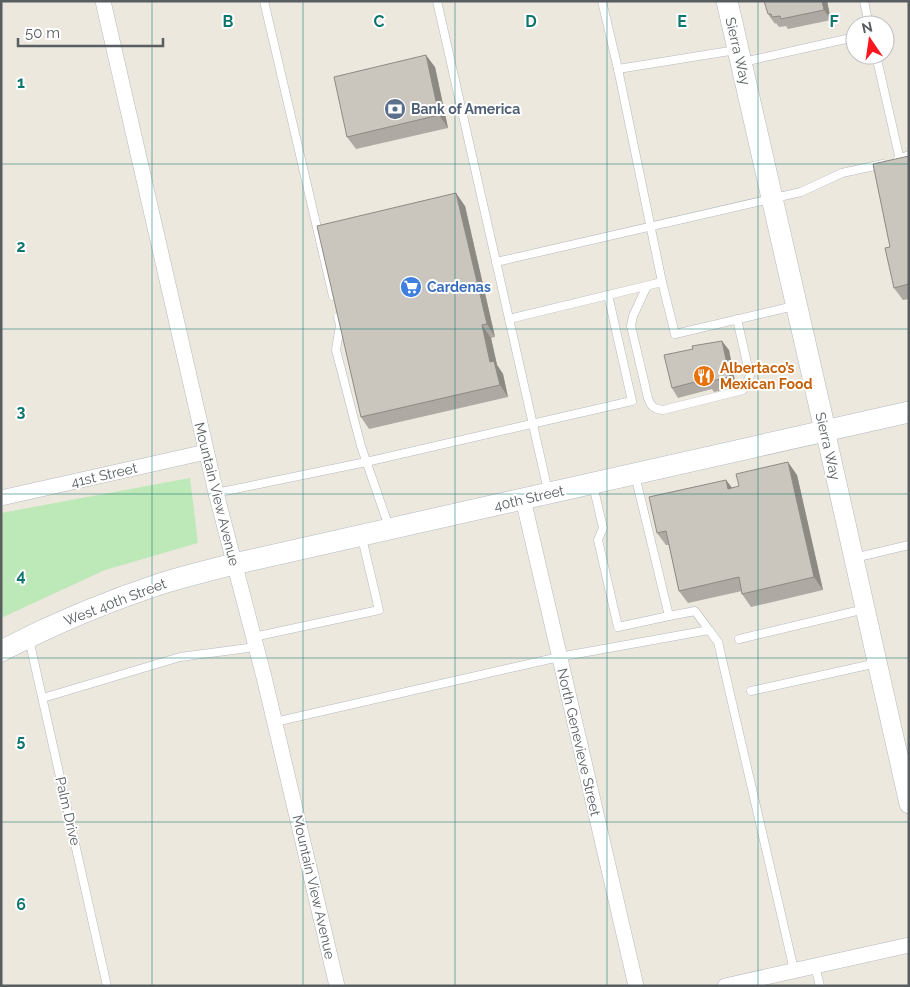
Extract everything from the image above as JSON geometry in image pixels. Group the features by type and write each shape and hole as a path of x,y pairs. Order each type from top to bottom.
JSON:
{"main road":[{"name":"Sierra Way","path":"727,1 825,430"},
{"name":"40th Street","path":"234,564 909,412"},
{"name":"West 40th Street","path":"1,652 29,637 96,607 156,586 234,564"}],"street":[{"name":"Mountain View Avenue","path":"102,1 206,452 275,722 337,986"},
{"name":"Sierra Way","path":"825,430 909,804"},
{"name":"41st Street","path":"1,498 206,452"},
{"name":"North Genevieve Street","path":"523,499 636,986"},
{"path":"725,986 909,945"}],"lane":[{"path":"264,1 340,325 336,350 366,462 390,529"},
{"path":"437,1 548,493"},
{"path":"602,1 652,227 662,282 675,334 796,305"},
{"path":"864,1 867,15"},
{"path":"618,69 740,56 845,39"},
{"path":"878,65 900,160"},
{"path":"496,262 772,200 801,192 842,173 900,160 909,155"},
{"path":"509,319 662,282"},
{"path":"647,286 633,316 631,326 650,405 655,409 663,410 742,390 750,376 737,319"},
{"path":"216,493 366,462 632,401 608,295"},
{"path":"634,474 669,616"},
{"path":"593,483 604,528 598,540 618,627 695,610 718,642 794,970"},
{"path":"42,698 180,657 255,642 379,610 361,536"},
{"path":"854,558 909,545"},
{"path":"739,639 865,609"},
{"path":"275,722 559,657 709,630"},
{"name":"Palm Drive","path":"29,637 108,986"},
{"path":"752,691 877,663"},
{"path":"815,966 820,986"}],"green space":[{"path":"190,478 198,543 105,570 1,618 1,513"}],"building":[{"path":"764,1 822,1 824,10 781,19 780,16 772,17 771,14 768,14"},
{"name":"Bank of America","path":"426,55 439,115 347,137 334,77"},
{"path":"909,156 909,284 894,288 885,248 890,247 873,164"},
{"name":"Cardenas","path":"456,193 487,324 482,325 490,362 494,361 500,385 361,417 317,226"},
{"name":"Albertaco’s Mexican Food","path":"722,341 730,377 707,382 706,379 672,388 664,355 693,349 692,346"},
{"path":"788,462 814,577 742,594 739,577 679,591 666,531 657,533 649,497 726,480 728,489 739,486 736,474"}],"place":[{"name":"Bank of America","path":"395,109"},
{"name":"Cardenas","path":"411,287"},
{"name":"Albertaco’s Mexican Food","path":"704,376"}]}
